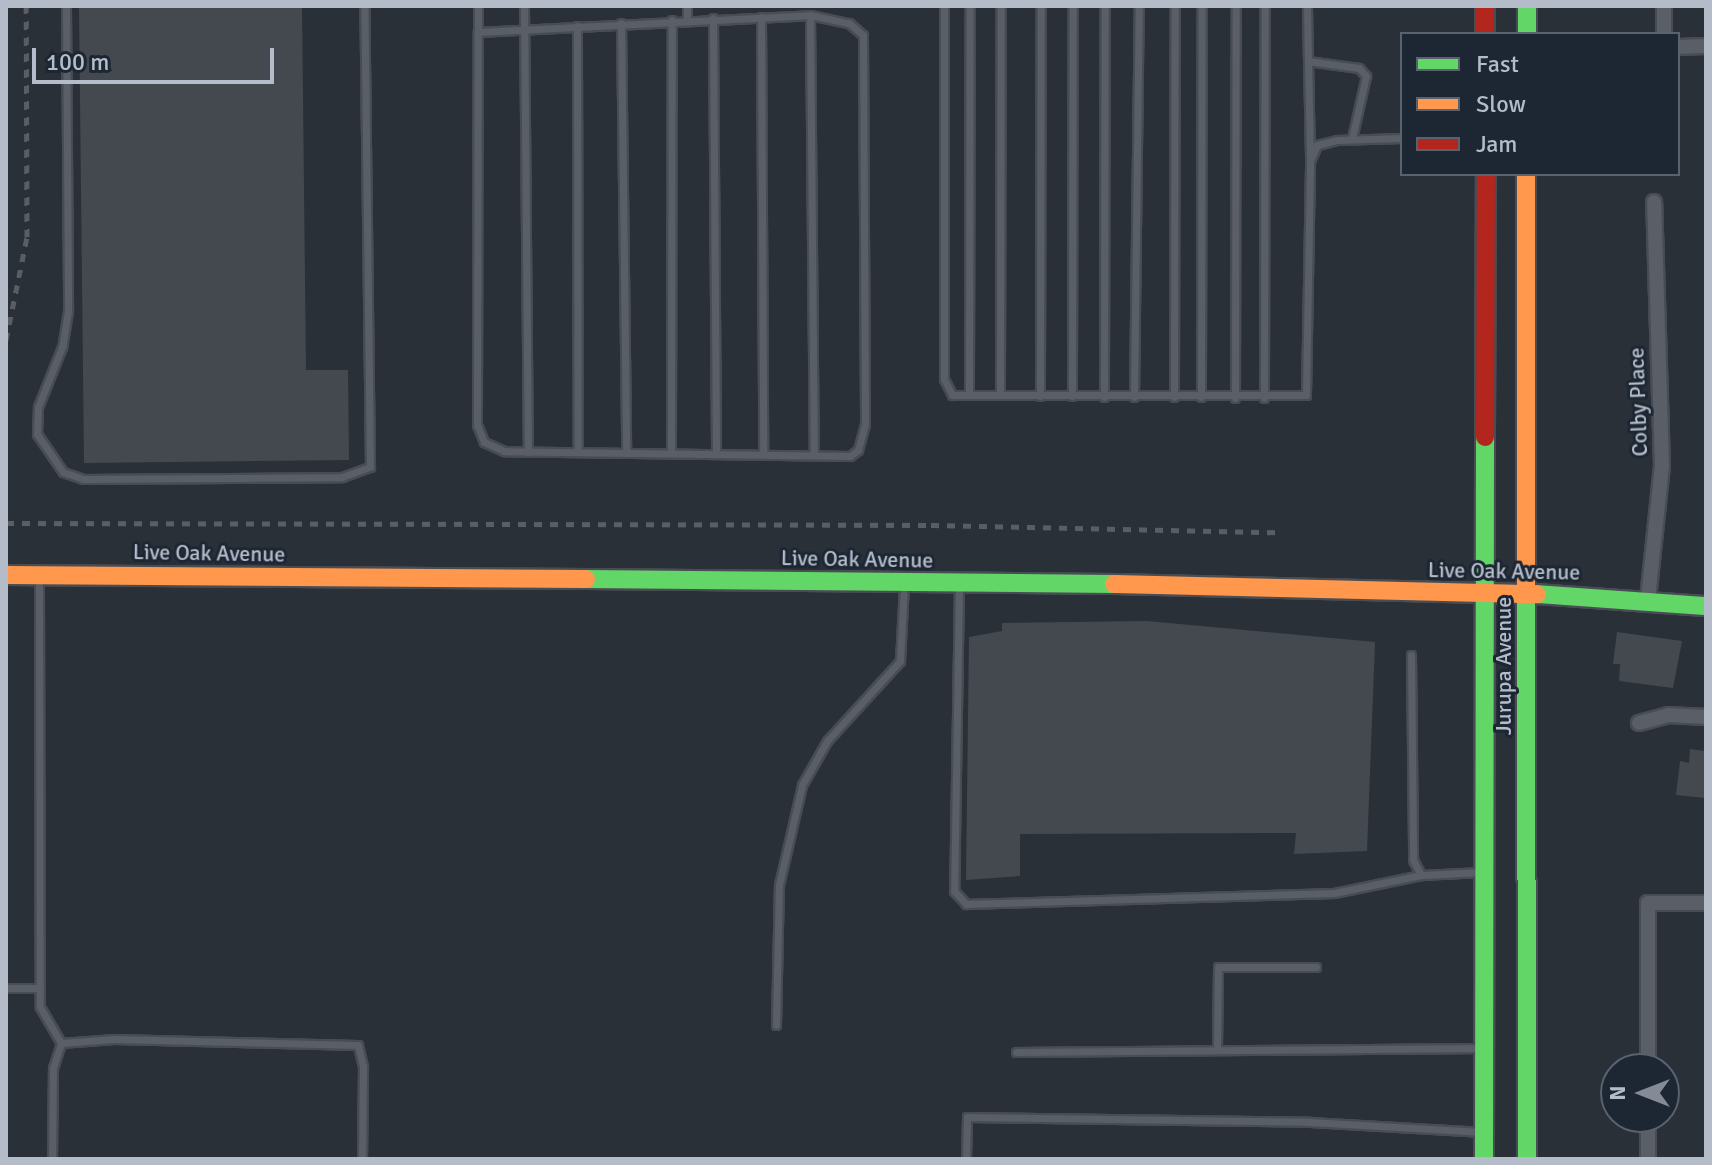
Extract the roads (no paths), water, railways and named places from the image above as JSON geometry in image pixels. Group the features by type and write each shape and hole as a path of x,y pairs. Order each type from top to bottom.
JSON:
{"main road":[{"path":"1485,6 1485,32"},
{"path":"1527,6 1527,32"},
{"name":"Jurupa Avenue","path":"1484,1159 1486,176"},
{"name":"Jurupa Avenue","path":"1526,176 1527,1159"},
{"name":"Live Oak Avenue","path":"6,575 959,585 1166,584 1648,599 1706,606"}],"street":[{"path":"1664,6 1664,32"},
{"path":"1680,47 1706,46"},
{"name":"Colby Place","path":"1648,599 1662,466 1654,202"},
{"path":"1639,723 1680,713 1706,717"},
{"path":"1648,1053 1648,903 1706,903"},
{"path":"1648,1133 1648,1159"}],"lane":[{"path":"66,6 68,311 62,347 38,407 37,434 63,472 98,479 342,477 370,467 364,6"},
{"path":"478,6 477,425 484,442 504,451 528,452 850,456 864,440 863,35 849,23 810,15 478,32"},
{"path":"524,6 528,452"},
{"path":"687,6 687,19"},
{"path":"944,6 944,379 952,395 1235,398 1306,395 1310,161 1307,6"},
{"path":"969,395 970,6"},
{"path":"1000,395 1001,6"},
{"path":"1040,396 1041,6"},
{"path":"1072,396 1073,6"},
{"path":"1104,397 1105,6"},
{"path":"1134,397 1139,6"},
{"path":"1174,397 1175,6"},
{"path":"1201,397 1202,6"},
{"path":"1235,398 1236,6"},
{"path":"1264,398 1265,6"},
{"path":"810,15 814,455"},
{"path":"761,17 763,454"},
{"path":"713,18 716,454"},
{"path":"671,453 672,20"},
{"path":"621,23 626,453"},
{"path":"577,26 578,452"},
{"path":"1308,61 1359,68 1366,76 1352,138"},
{"path":"1310,161 1317,145 1352,138 1400,138"},
{"path":"39,575 40,1007 61,1043 53,1068 52,1159"},
{"path":"776,1025 779,885 802,785 827,741 900,661 904,583"},
{"path":"959,585 954,891 966,904 1334,893 1421,875 1486,872"},
{"path":"1411,655 1413,860 1421,875"},
{"path":"1217,1049 1218,967 1316,967"},
{"path":"6,988 40,988"},
{"path":"61,1043 114,1039 358,1045 363,1067 362,1159"},
{"path":"1016,1052 1485,1048"},
{"path":"966,1159 967,1117 1310,1122 1484,1132"}],"railway":[{"path":"6,340 27,237 26,6"},
{"path":"6,523 931,525 1277,532"}]}
